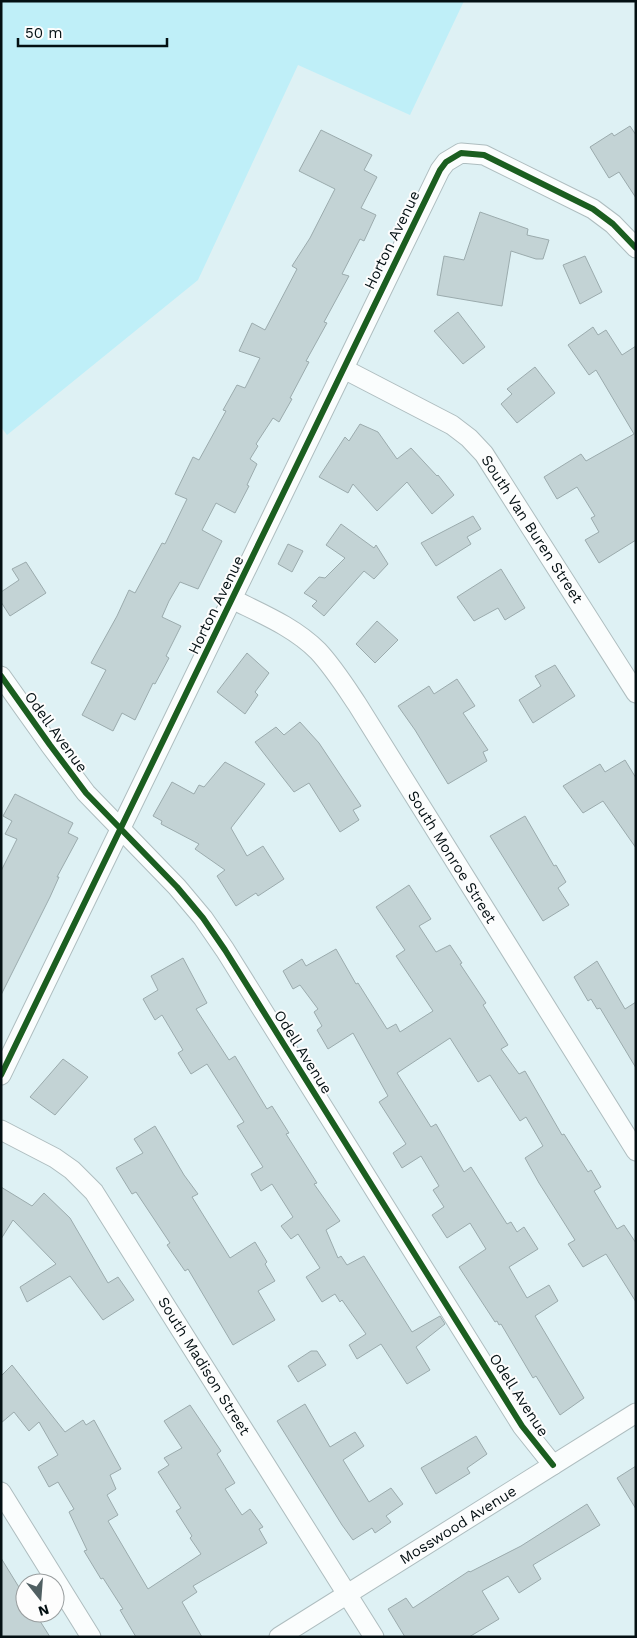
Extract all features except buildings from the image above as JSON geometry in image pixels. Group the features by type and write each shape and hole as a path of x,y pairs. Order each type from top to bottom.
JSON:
{"street":[{"name":"Horton Avenue","path":"1,1076 440,170 446,162 461,153 484,155 576,200 613,224 636,248"},
{"name":"South Van Buren Street","path":"344,369 452,425 469,438 484,454 636,693"},
{"name":"South Monroe Street","path":"232,599 287,627 317,650 331,666 368,721 636,1151"},
{"name":"Odell Avenue","path":"1,676 50,746 86,793 177,887 203,918 230,958 522,1426 552,1465"},
{"name":"South Madison Street","path":"1,1130 55,1158 72,1170 94,1192 374,1637"},
{"name":"Mosswood Avenue","path":"280,1637 636,1413"},
{"path":"1,1492 91,1637"}],"shaded area":[{"path":"1,1 464,1 410,115 298,65 198,280 7,435 1,427"}],"cycle path":[{"path":"1,1075 440,170 446,162 461,153 484,155 593,209 613,224 636,248"},
{"path":"1,676 86,793 177,887 203,918 225,950 522,1426 553,1465"}]}
